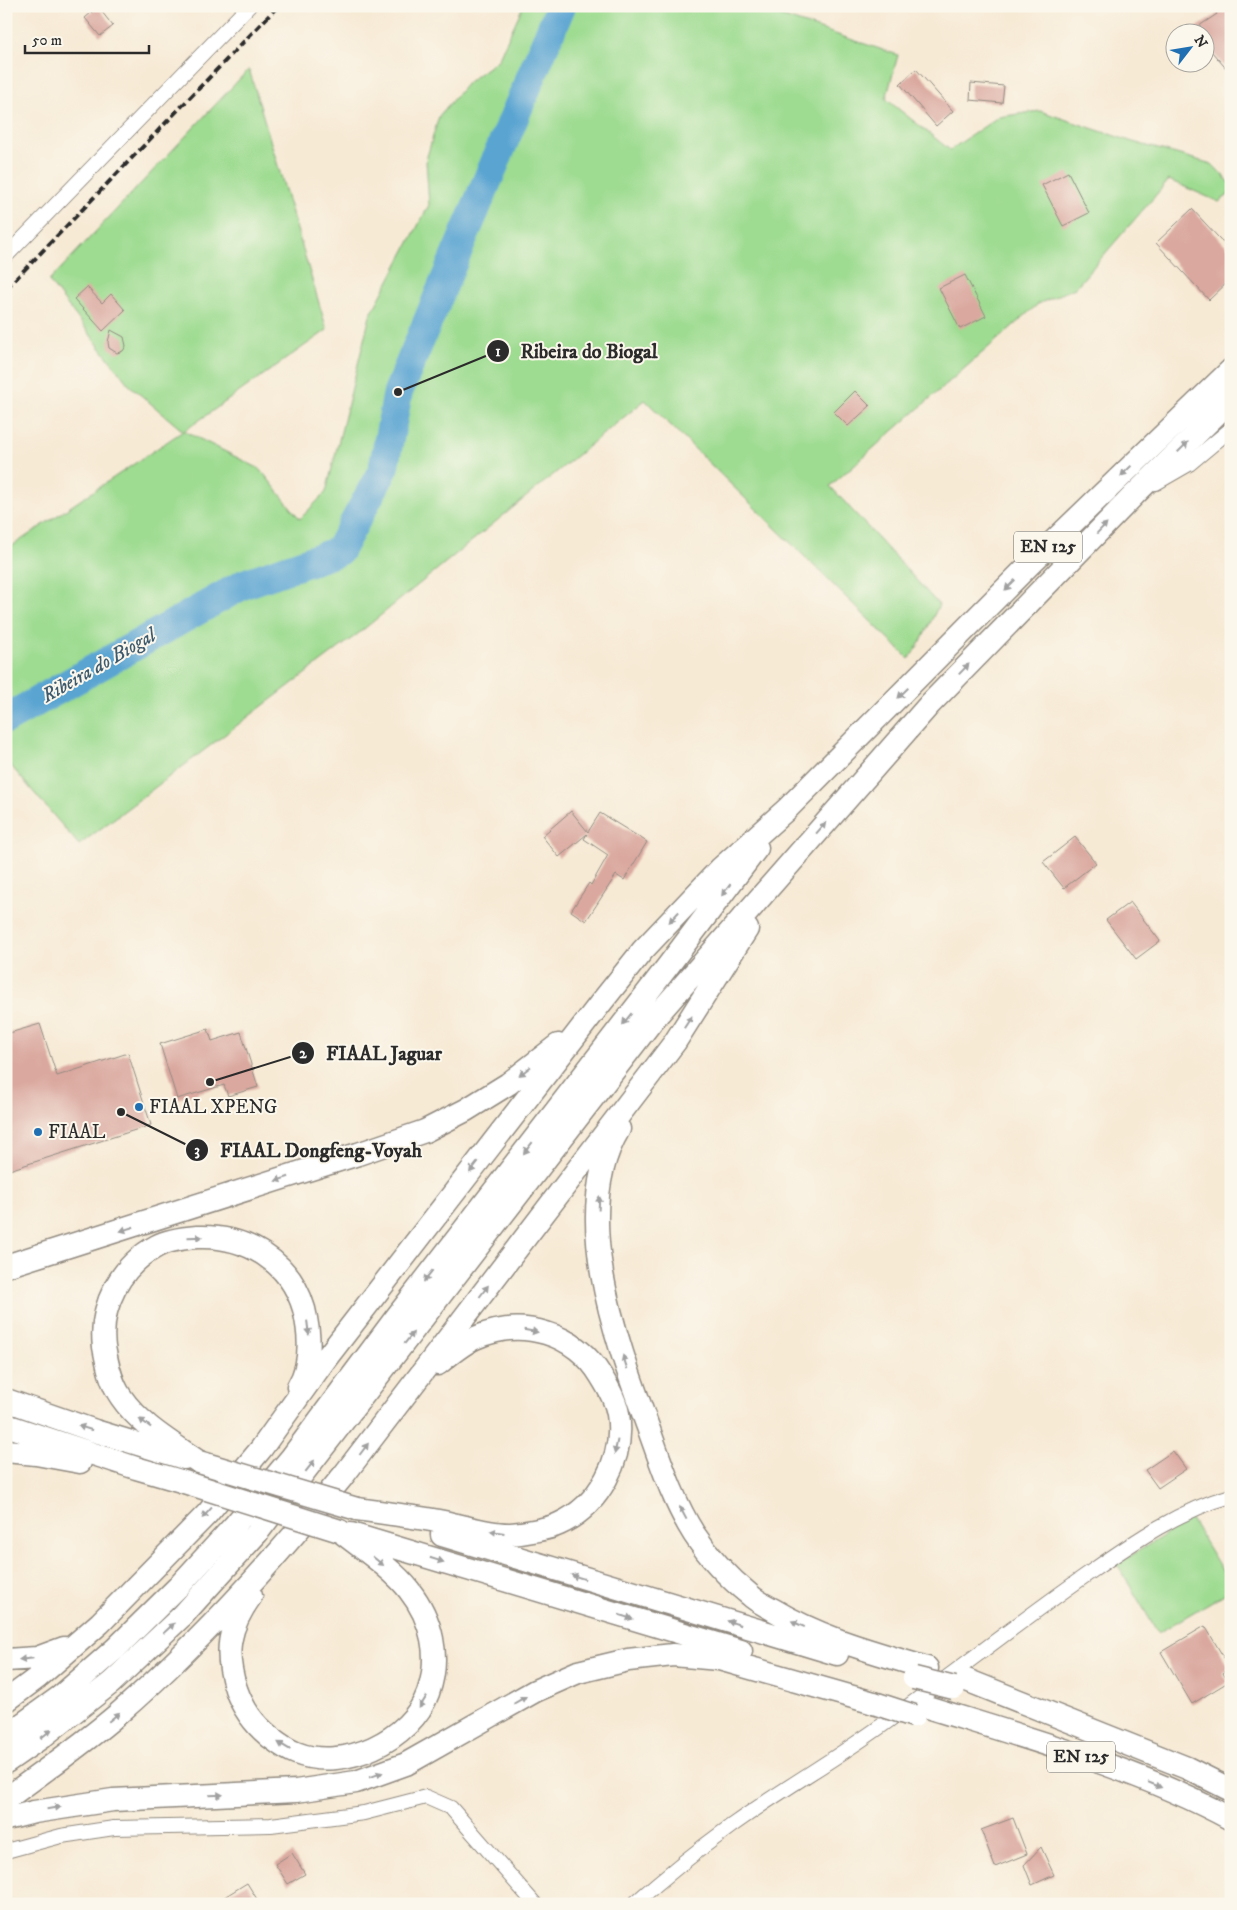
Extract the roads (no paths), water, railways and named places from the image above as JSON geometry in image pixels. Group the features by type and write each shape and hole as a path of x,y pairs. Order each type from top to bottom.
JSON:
{"main road":[{"name":"EN 125","path":"786,809 1031,563 1231,370"},
{"name":"EN 125","path":"789,864 930,704 1135,494 1231,400"},
{"path":"6,1701 37,1678 100,1623 207,1514 261,1449 324,1361 643,950 720,869 786,809"},
{"path":"6,1736 60,1697 114,1649 178,1587 234,1526 291,1458 395,1319 668,966 786,809"},
{"path":"789,864 613,1138 600,1178 597,1223 601,1272 613,1324 639,1402 674,1496 694,1535 719,1566 750,1596 789,1620 920,1673"},
{"path":"6,1762 42,1737 111,1683 182,1616 257,1533 652,1022 789,864"},
{"path":"6,1266 349,1157 425,1130 466,1110 508,1084 571,1034 600,1004"},
{"path":"340,1531 409,1589 431,1629 435,1655 433,1675 428,1694 407,1724 375,1747 356,1754 336,1758 318,1758 296,1753 277,1742 261,1729 242,1706 228,1657 231,1637 236,1622 248,1600 290,1542 402,1400 675,1042"},
{"path":"199,1462 138,1418 120,1396 107,1365 102,1334 106,1308 118,1282 137,1260 158,1245 186,1238 215,1236 244,1243 267,1256 288,1276 301,1300 309,1329 308,1359 301,1383 261,1449"},
{"path":"357,1509 510,1534 558,1524 582,1509 599,1492 612,1466 618,1440 618,1413 608,1387 594,1364 577,1348 555,1335 524,1329 499,1331 475,1338 454,1351 434,1367 402,1400"},
{"path":"6,1400 96,1432 920,1673"},
{"path":"6,1425 136,1468 882,1700"},
{"path":"6,1451 136,1468"},
{"path":"6,1799 71,1752 118,1714 174,1664 290,1542"},
{"path":"6,1660 37,1658 63,1648 100,1623"},
{"path":"6,1819 34,1812 113,1800 296,1791 356,1782 406,1764 535,1691 578,1672 628,1660 674,1655 719,1659 882,1700"},
{"name":"EN 125","path":"920,1673 959,1683 1104,1736 1187,1768 1231,1790"},
{"name":"EN 125","path":"882,1700 1119,1770 1231,1818"}],"street":[{"path":"6,256 249,6"},
{"path":"1135,494 1189,464 1231,429"},
{"path":"634,1904 731,1826 886,1723 1048,1601 1118,1553 1168,1522 1211,1501 1231,1496"},
{"path":"6,1851 61,1836 114,1828 271,1825 364,1813 426,1797 451,1808 535,1904"}],"waterway":[{"name":"Ribeira do Biogal","path":"6,719 244,584 339,551 383,470 398,392 561,6"}],"railway":[{"path":"6,289 278,6"}],"place":[{"name":"Ribeira do Biogal","path":"398,392"},
{"name":"FIAAL Jaguar","path":"210,1082"},
{"name":"FIAAL XPENG","path":"139,1107"},
{"name":"FIAAL Dongfeng-Voyah","path":"121,1112"},
{"name":"FIAAL","path":"38,1132"}]}
